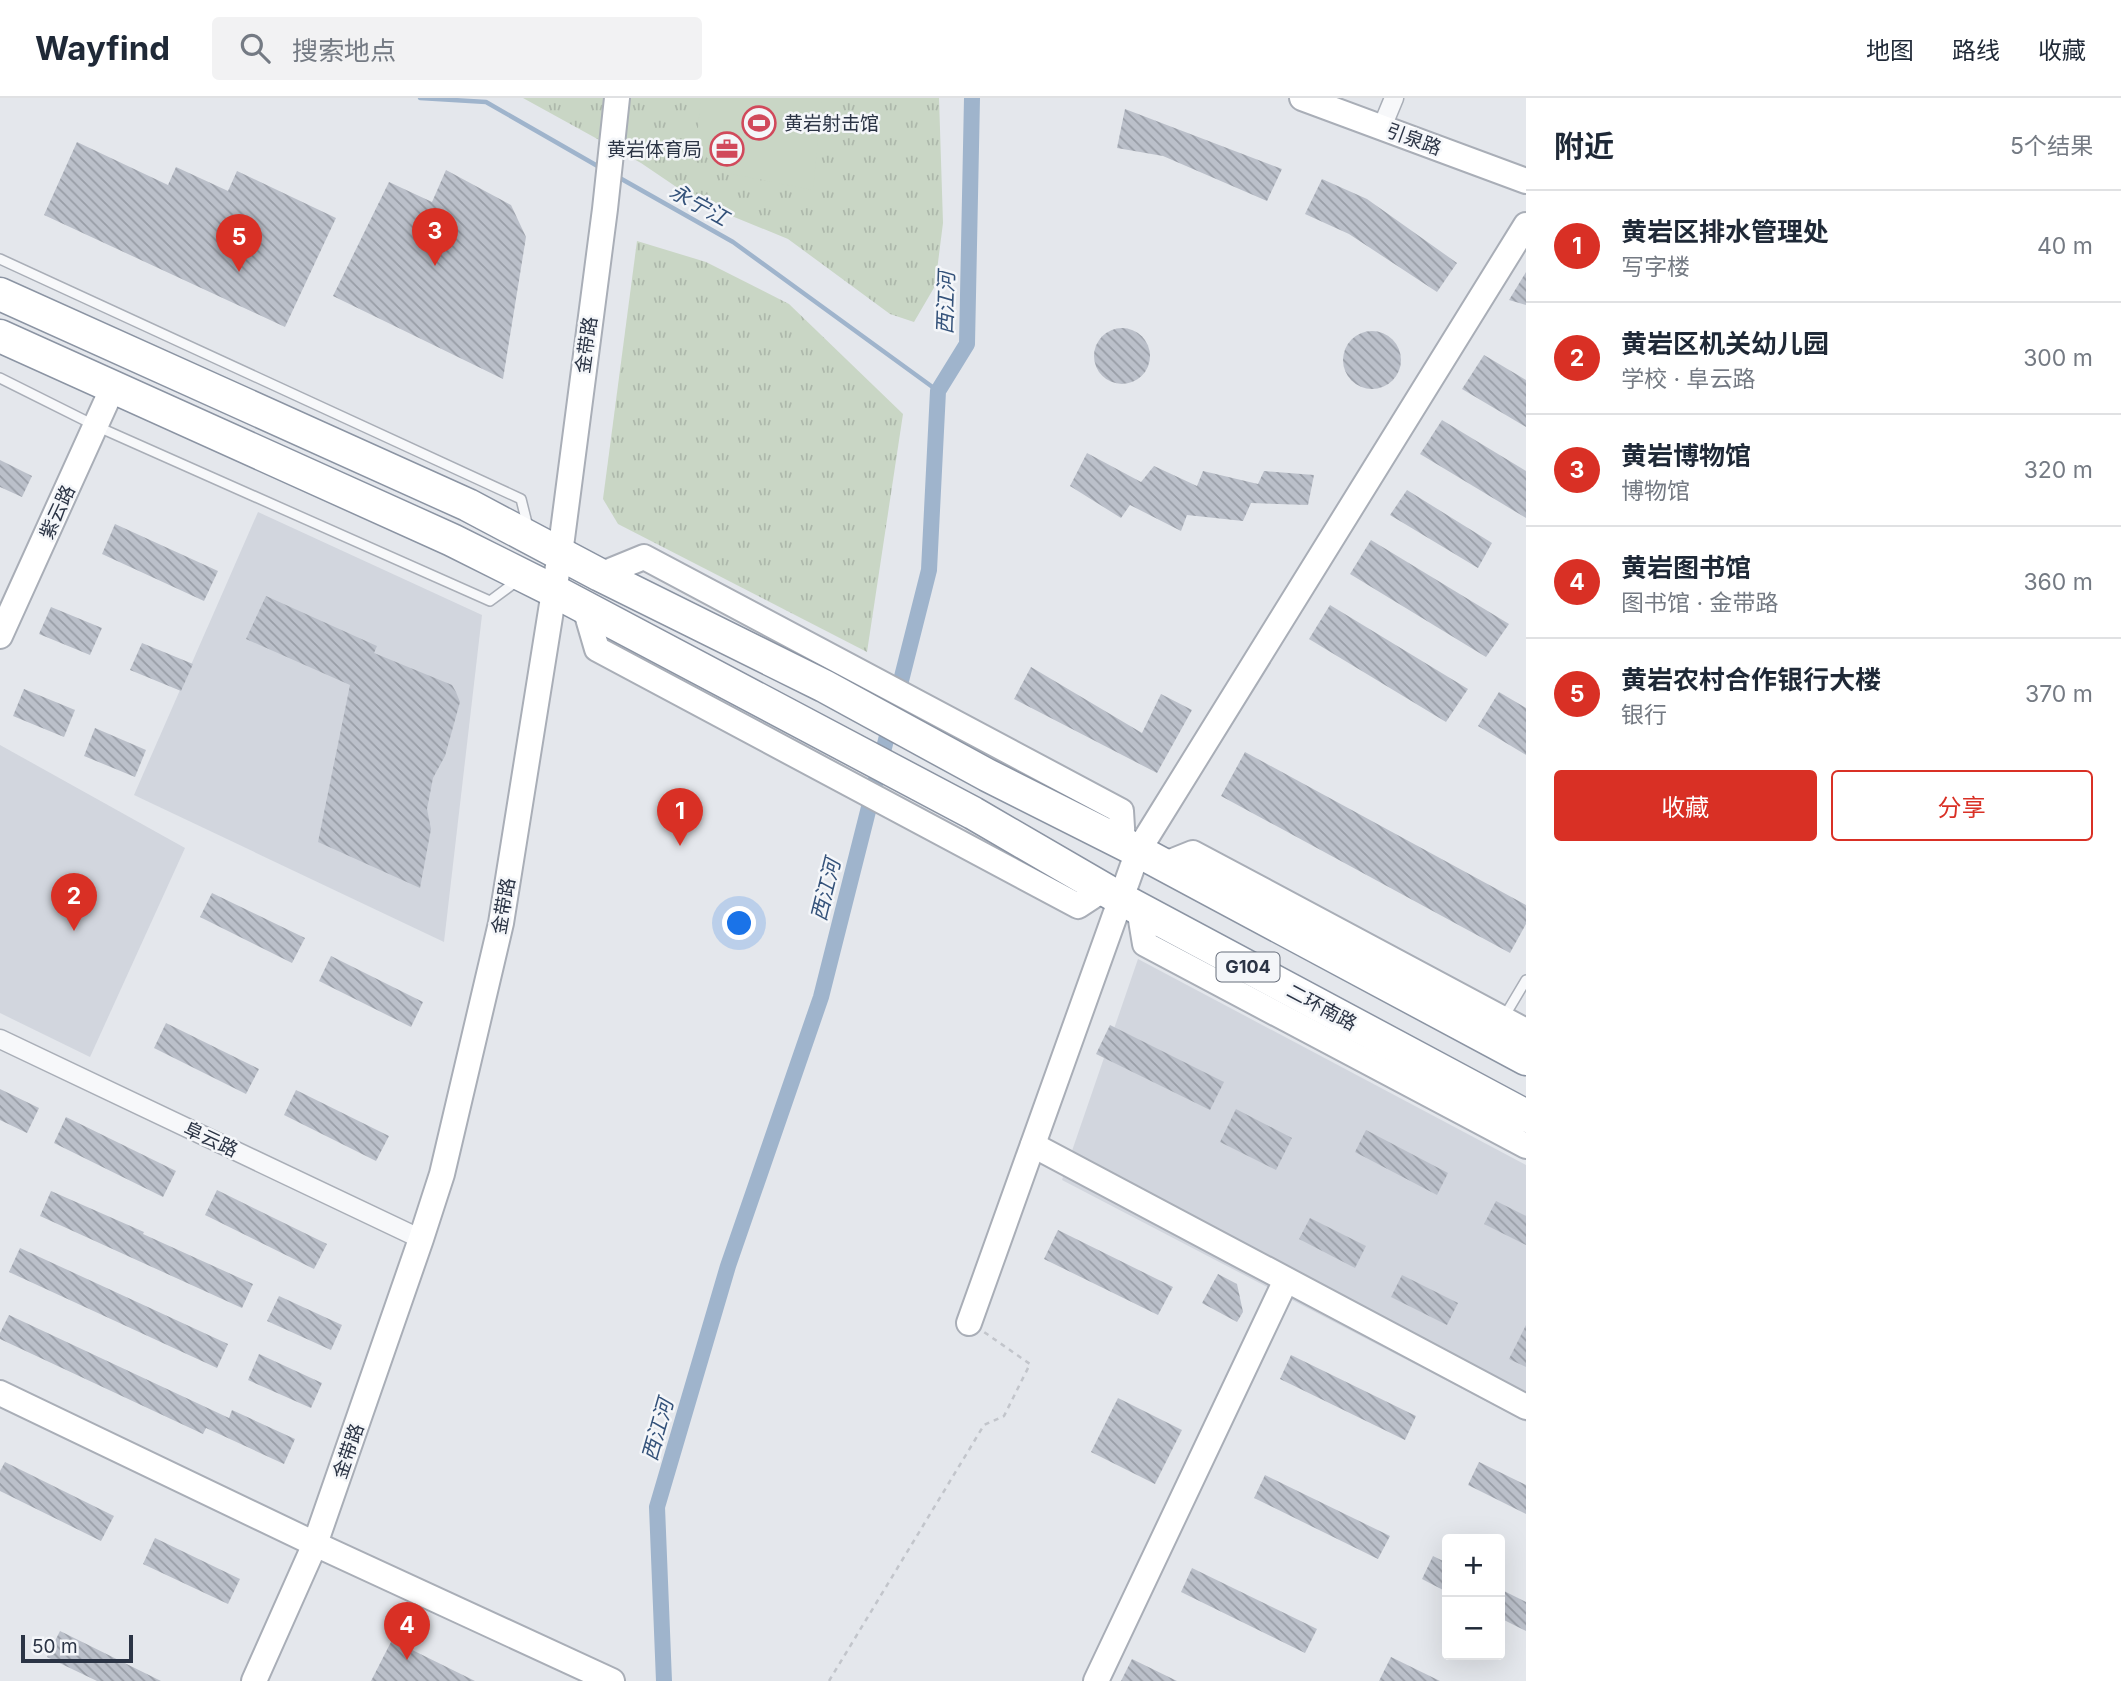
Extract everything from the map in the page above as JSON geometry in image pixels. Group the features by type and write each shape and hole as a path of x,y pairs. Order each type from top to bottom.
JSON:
{"highway":[{"path":"0,294 468,505 600,575"},
{"name":"二环南路","path":"0,336 452,540 554,591 973,814 1121,899 1526,1116"},
{"name":"G104","path":"600,575 824,686 987,775 1142,853 1526,1059"}],"street":[{"name":"引泉路","path":"1302,98 1343,109 1382,128 1526,181"},
{"path":"1382,128 1394,98"},
{"name":"金带路","path":"254,1681 315,1544 421,1239 442,1174 501,923 560,554 605,209 615,110"},
{"path":"970,1323 1121,899 1142,853 1526,225"},
{"name":"紫云路","path":"0,636 113,387"},
{"path":"600,575 644,557 1121,811 1142,853"},
{"path":"585,608 597,649 1078,906 1121,899"},
{"path":"1142,853 1193,853 1526,1031"},
{"path":"1121,899 1145,944 1526,1146"},
{"name":"阜云路","path":"0,1039 421,1239"},
{"path":"1033,1145 1526,1407"},
{"path":"1096,1681 1286,1280"},
{"path":"0,1393 315,1544 612,1681"}],"lane":[{"path":"0,259 521,499 531,538"},
{"path":"0,377 96,426 490,601 524,576"},
{"path":"1503,1019 1526,980"}],"path":[{"path":"830,1681 984,1425 1004,1416 1031,1364 970,1323"}],"shaded area":[{"path":"258,512 482,615 444,942 134,795"},
{"path":"0,745 185,848 90,1057 0,1013"},
{"path":"1138,959 1526,1165 1526,1422 1062,1180"}],"green space":[{"path":"523,98 939,98 943,223 935,286 914,322 890,314 788,239 700,203 641,163"},
{"name":"黄岩射击馆","path":"701,98 822,98 813,190 722,172 696,147"},
{"path":"637,241 706,262 789,304 903,414 867,652 618,524 603,499"}],"building":[{"path":"1125,109 1282,169 1267,201 1163,156 1117,148"},
{"path":"77,142 168,185 176,167 228,191 237,171 336,218 285,327 44,215"},
{"path":"446,170 511,205 526,237 503,379 333,296 389,182 432,202"},
{"path":"1322,179 1367,199 1457,263 1437,292 1349,234 1305,214"},
{"path":"1526,272 1526,305 1509,300"},
{"path":"1122,328 1133,330 1142,336 1148,345 1148,367 1142,376 1133,382 1122,384 1111,382 1102,376 1096,367 1094,356 1096,345 1102,336 1111,330"},
{"path":"1366,331 1378,331 1393,339 1401,354 1401,366 1393,381 1378,389 1366,389 1351,381 1343,366 1343,354 1351,339"},
{"path":"1484,355 1526,380 1526,427 1462,389"},
{"path":"1442,420 1526,471 1526,518 1420,454"},
{"path":"1087,453 1141,482 1154,466 1197,486 1203,471 1258,484 1264,471 1314,475 1308,505 1251,503 1243,521 1187,515 1181,531 1130,505 1121,518 1070,486"},
{"path":"0,460 32,476 22,497 0,487"},
{"path":"1407,490 1492,543 1478,568 1390,515"},
{"path":"115,524 218,571 204,601 102,554"},
{"path":"1371,540 1509,624 1486,657 1350,574"},
{"path":"266,596 377,646 374,653 452,685 456,692 460,702 445,756 433,778 427,809 431,829 420,888 318,842 350,685 246,639"},
{"path":"1330,605 1468,689 1446,722 1309,639"},
{"path":"51,607 102,628 90,655 39,634"},
{"path":"142,643 193,664 181,691 130,670"},
{"path":"1031,667 1142,733 1161,694 1192,710 1157,773 1014,699"},
{"path":"24,689 75,710 64,737 13,716"},
{"path":"1499,692 1526,708 1526,755 1478,726"},
{"path":"95,728 146,750 135,777 84,756"},
{"path":"1245,752 1526,905 1526,924 1510,953 1221,796"},
{"path":"212,893 305,938 292,963 200,917"},
{"path":"331,956 423,1002 411,1027 319,981"},
{"path":"166,1023 259,1069 246,1094 154,1048"},
{"path":"1110,1025 1224,1082 1210,1110 1096,1054"},
{"path":"0,1089 39,1108 27,1133 0,1120"},
{"path":"296,1090 389,1136 376,1161 284,1115"},
{"path":"1236,1109 1292,1138 1276,1170 1220,1142"},
{"path":"66,1117 176,1171 163,1197 54,1143"},
{"path":"1366,1130 1448,1173 1437,1195 1355,1152"},
{"path":"217,1190 327,1244 314,1269 205,1215"},
{"path":"51,1191 253,1284 242,1308 40,1216"},
{"path":"1496,1201 1526,1216 1526,1245 1484,1224"},
{"path":"1310,1218 1366,1246 1355,1268 1299,1239"},
{"path":"1058,1230 1173,1287 1158,1315 1044,1259"},
{"path":"20,1248 228,1344 217,1368 9,1272"},
{"path":"1218,1274 1237,1284 1243,1312 1237,1322 1202,1303"},
{"path":"1402,1275 1458,1303 1447,1325 1391,1297"},
{"path":"279,1296 342,1325 331,1350 267,1321"},
{"path":"9,1315 229,1418 232,1410 295,1439 284,1464 206,1428 203,1434 0,1339 0,1333"},
{"path":"1526,1325 1526,1367 1509,1359"},
{"path":"259,1354 322,1383 311,1408 248,1380"},
{"path":"1291,1355 1416,1416 1405,1440 1280,1379"},
{"path":"1118,1398 1182,1430 1155,1484 1091,1452"},
{"path":"5,1462 114,1516 101,1541 0,1491 0,1471"},
{"path":"1479,1462 1526,1485 1526,1514 1468,1485"},
{"path":"1265,1475 1390,1536 1378,1559 1254,1498"},
{"path":"155,1538 240,1579 228,1604 143,1564"},
{"path":"1433,1556 1442,1560 1442,1589 1422,1579"},
{"path":"1192,1568 1317,1629 1305,1653 1181,1592"},
{"path":"1505,1592 1526,1602 1526,1631 1505,1620"},
{"path":"60,1631 161,1681 97,1681 47,1657"},
{"path":"392,1640 475,1681 371,1681"},
{"path":"1391,1657 1440,1681 1379,1681"},
{"path":"1132,1659 1177,1681 1121,1681"}],"waterway":[{"name":"永宁江","path":"420,98 486,102 601,168"},
{"name":"西江河","path":"664,1681 657,1507 728,1266 821,997 929,570 938,391 967,344 972,98"},
{"name":"永宁江","path":"618,177 733,242 938,391"}],"place":[{"name":"黄岩射击馆","path":"759,123"},
{"name":"黄岩体育局","path":"727,149"},
{"name":"黄岩博物馆","path":"435,266"},
{"name":"黄岩农村合作银行大楼","path":"239,272"},
{"name":"黄岩区排水管理处","path":"680,846"},
{"name":"黄岩区机关幼儿园","path":"74,931"},
{"name":"黄岩图书馆","path":"407,1660"}]}
